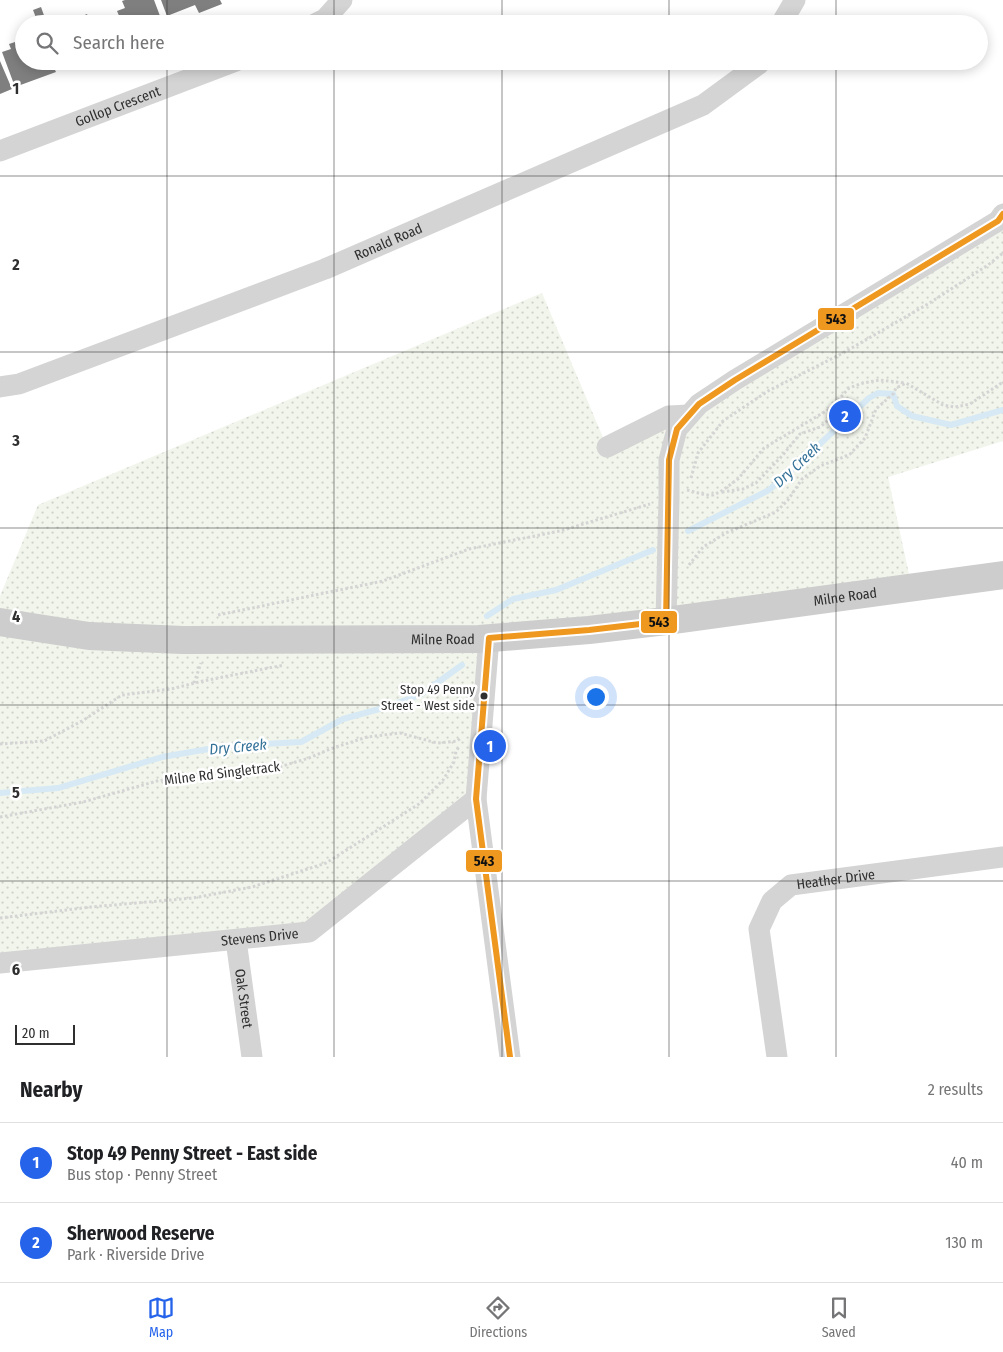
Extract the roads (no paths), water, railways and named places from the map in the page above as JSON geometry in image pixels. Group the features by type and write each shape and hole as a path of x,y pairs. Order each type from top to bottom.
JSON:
{"main road":[{"name":"Milne Road","path":"0,622 89,636 183,640 488,638 589,630 666,621 1003,575"}],"street":[{"path":"328,15 342,0"},
{"path":"786,15 795,0"},
{"name":"Gollop Crescent","path":"0,151 212,70"},
{"name":"Ronald Road","path":"0,387 19,384 325,269 704,104 751,70"},
{"path":"666,621 669,460 677,429 699,404 720,390 998,221 1003,214"},
{"path":"607,447 669,416 689,415"},
{"path":"488,638 476,799 510,1057"},
{"name":"Stevens Drive","path":"0,963 309,932 476,799"},
{"name":"Heather Drive","path":"777,1057 759,929 772,901 791,885 1003,857"},
{"name":"Oak Street","path":"236,940 252,1057"}],"waterway":[{"name":"Dry Creek","path":"688,531 769,490 869,398 878,393 893,394 897,406 912,416 951,425 1003,410"},
{"name":"Dry Creek","path":"487,616 513,599 556,590 653,550"},
{"name":"Dry Creek","path":"0,793 58,788 162,757 226,746 301,742 343,719 420,695 462,665"}],"place":[{"name":"Sherwood Reserve","path":"845,416"},
{"name":"Stop 49 Penny Street - West side","path":"484,696"},
{"name":"Stop 49 Penny Street - East side","path":"490,746"}]}
